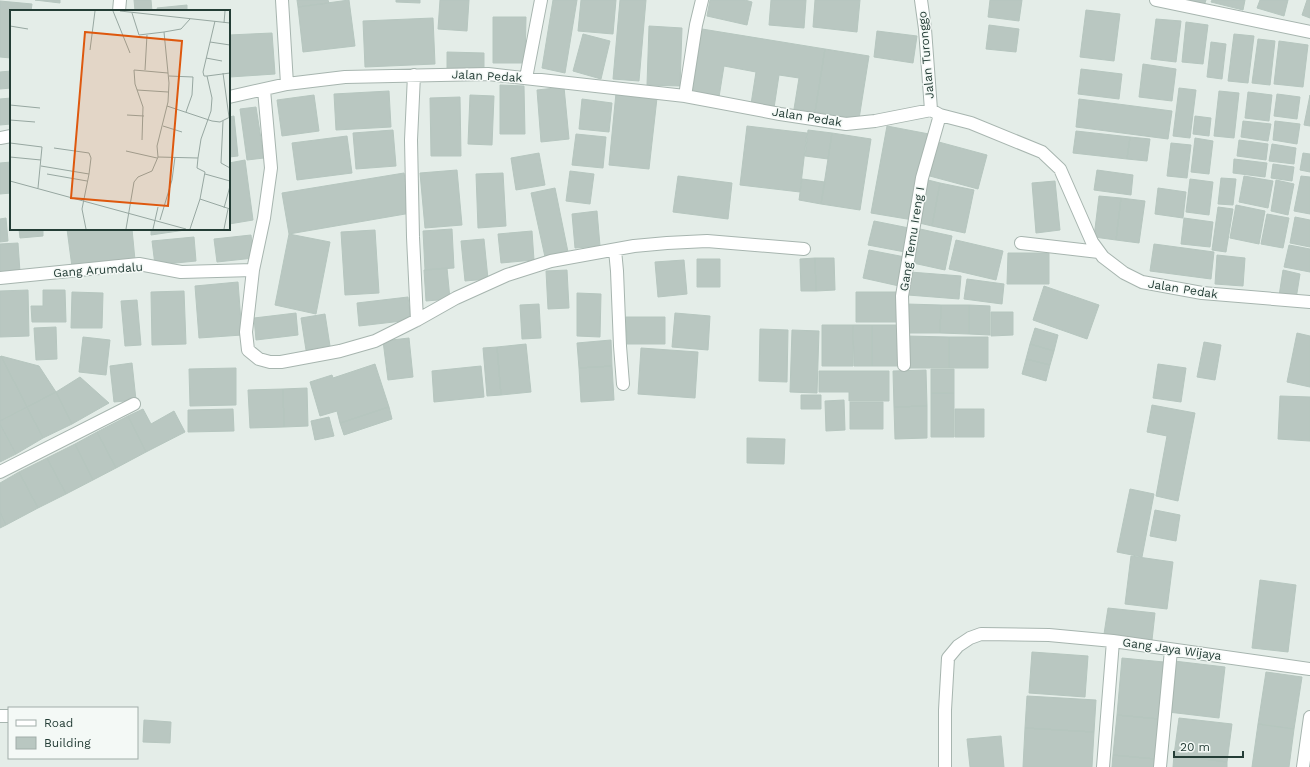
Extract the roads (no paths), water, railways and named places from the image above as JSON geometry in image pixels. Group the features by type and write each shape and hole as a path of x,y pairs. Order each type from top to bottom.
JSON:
{"street":[{"path":"119,10 120,0"},
{"path":"282,0 287,84"},
{"path":"526,78 541,0"},
{"path":"685,96 696,25 702,0"},
{"name":"Jalan Turonggo","path":"920,0 936,113"},
{"path":"1156,0 1310,32"},
{"name":"Jalan Pedak","path":"230,97 287,84 345,77 488,74 685,96 780,114 846,124 936,113 971,123 1042,152 1060,169 1092,242 1103,257 1124,273 1142,282 1202,293 1310,302"},
{"path":"414,75 411,148 417,320"},
{"path":"264,90 271,168 264,218 254,270 246,332 248,350 259,359 270,362 281,362 340,351 375,341 456,298 506,275 551,261 634,246 660,243 707,241 804,249"},
{"name":"Gang Temu Ireng I","path":"904,366 902,296 922,178 936,113"},
{"path":"0,138 10,136"},
{"path":"1021,243 1099,252"},
{"path":"615,250 620,346 624,384"},
{"name":"Gang Arumdalu","path":"0,278 139,264 181,272 254,270"},
{"path":"0,472 134,404"},
{"path":"945,767 945,710 948,658 958,646 970,638 981,634 1049,635 1113,640"},
{"name":"Gang Jaya Wijaya","path":"1104,767 1113,640 1171,650 1310,669"},
{"path":"1160,767 1171,650"},
{"path":"1303,767 1310,717"}]}
